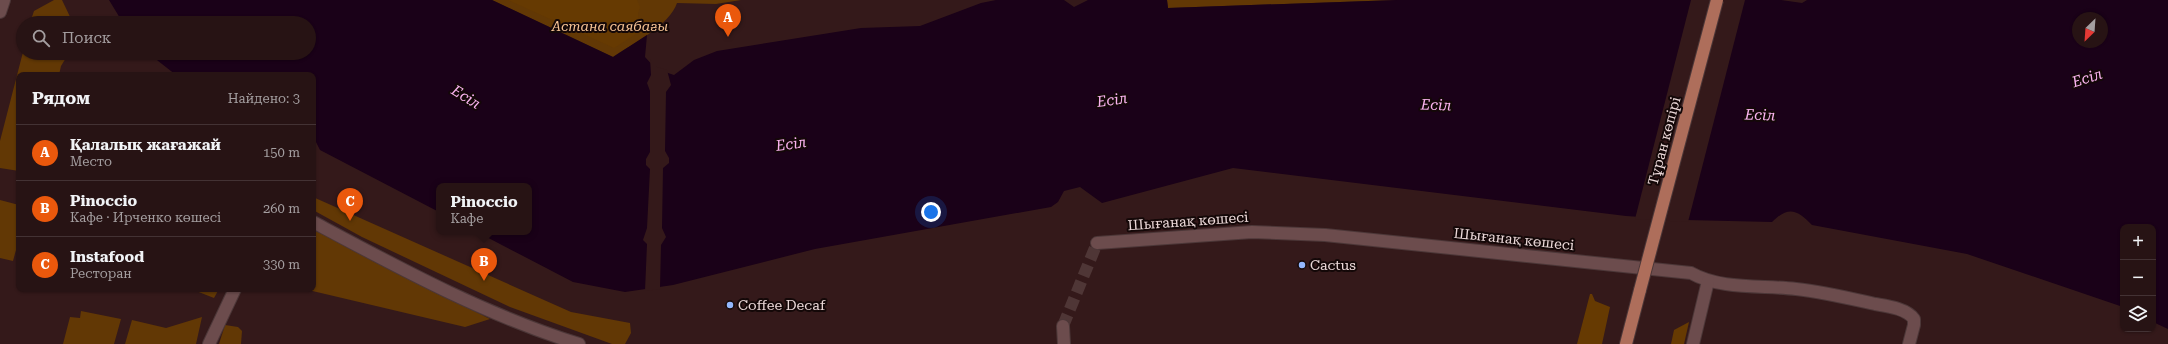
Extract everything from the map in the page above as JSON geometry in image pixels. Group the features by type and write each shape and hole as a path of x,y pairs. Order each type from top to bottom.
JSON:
{"main road":[{"name":"Тұран көпірі","path":"1626,344 1717,0"}],"street":[{"path":"0,12 4,0"},
{"path":"316,224 400,269 481,307 579,344"},
{"name":"Шығанақ көшесі","path":"1097,243 1252,232 1325,235 1691,273 1708,281 1833,294 1895,308 1912,316 1914,325 1909,344"},
{"path":"1693,344 1708,281"},
{"path":"209,344 234,292"},
{"path":"1063,326 1064,344"}],"green space":[{"path":"54,0 62,0 70,16 32,16 34,11"},
{"name":"Астана саябағы","path":"492,0 741,0 716,4 677,3 667,19 659,26 613,57"},
{"name":"Астана саябағы","path":"508,0 637,0 640,7 638,13 639,32 614,48"},
{"path":"1167,0 1397,0 1168,8"},
{"path":"21,60 65,60 60,72 18,72"},
{"path":"16,79 16,171 0,168 0,141"},
{"path":"316,198 571,312 630,323 631,333 625,344 612,344 510,307 362,237 316,212"},
{"path":"0,200 16,204 16,250 13,261 0,258"},
{"path":"316,231 490,319 465,327 316,292"},
{"path":"199,292 217,292 214,298"},
{"path":"1590,294 1592,294 1595,301 1610,307 1602,344 1577,344"},
{"path":"81,311 121,319 114,344 63,344 70,317 80,318"},
{"path":"202,317 196,344 125,344 132,320 166,328"},
{"path":"1689,322 1684,344 1671,344 1674,330"},
{"path":"225,325 238,327 242,331 241,344 219,344"}],"water":[{"name":"Есіл","path":"109,0 492,0 613,57 647,35 645,57 656,69 674,75 694,60 717,51 861,28 920,26 981,3 996,0 1064,0 1074,7 1088,0 1167,0 1168,8 1397,0 1781,0 1802,3 1807,0 2168,0 2168,329 2156,323 2156,224 2120,224 2120,306 1967,254 1812,225 1802,216 1792,212 1783,213 1772,222 1686,220 1626,216 1233,168 1102,203 1080,187 1064,191 1058,202 1051,207 815,249 673,285 625,292 573,282 483,235 532,235 532,183 436,183 436,210 320,150 316,142 316,72 172,72 157,60 316,60 316,16 119,16"}],"pier":[{"path":"1691,0 1745,0 1688,222 1635,219"},
{"path":"650,59 657,67 667,70 671,85 666,92 665,151 669,158 669,163 663,168 662,228 666,237 661,245 660,289 645,291 647,244 643,240 647,228 650,169 646,165 646,159 650,152 650,91 647,83 651,75"}],"tunnel":[{"path":"1063,326 1097,243"}],"place":[{"name":"Қалалық жағажай","path":"728,37"},
{"name":"Instafood","path":"350,221"},
{"name":"Cactus","path":"1302,265"},
{"name":"Pinoccio","path":"484,281"},
{"name":"Coffee Decaf","path":"730,305"}]}
